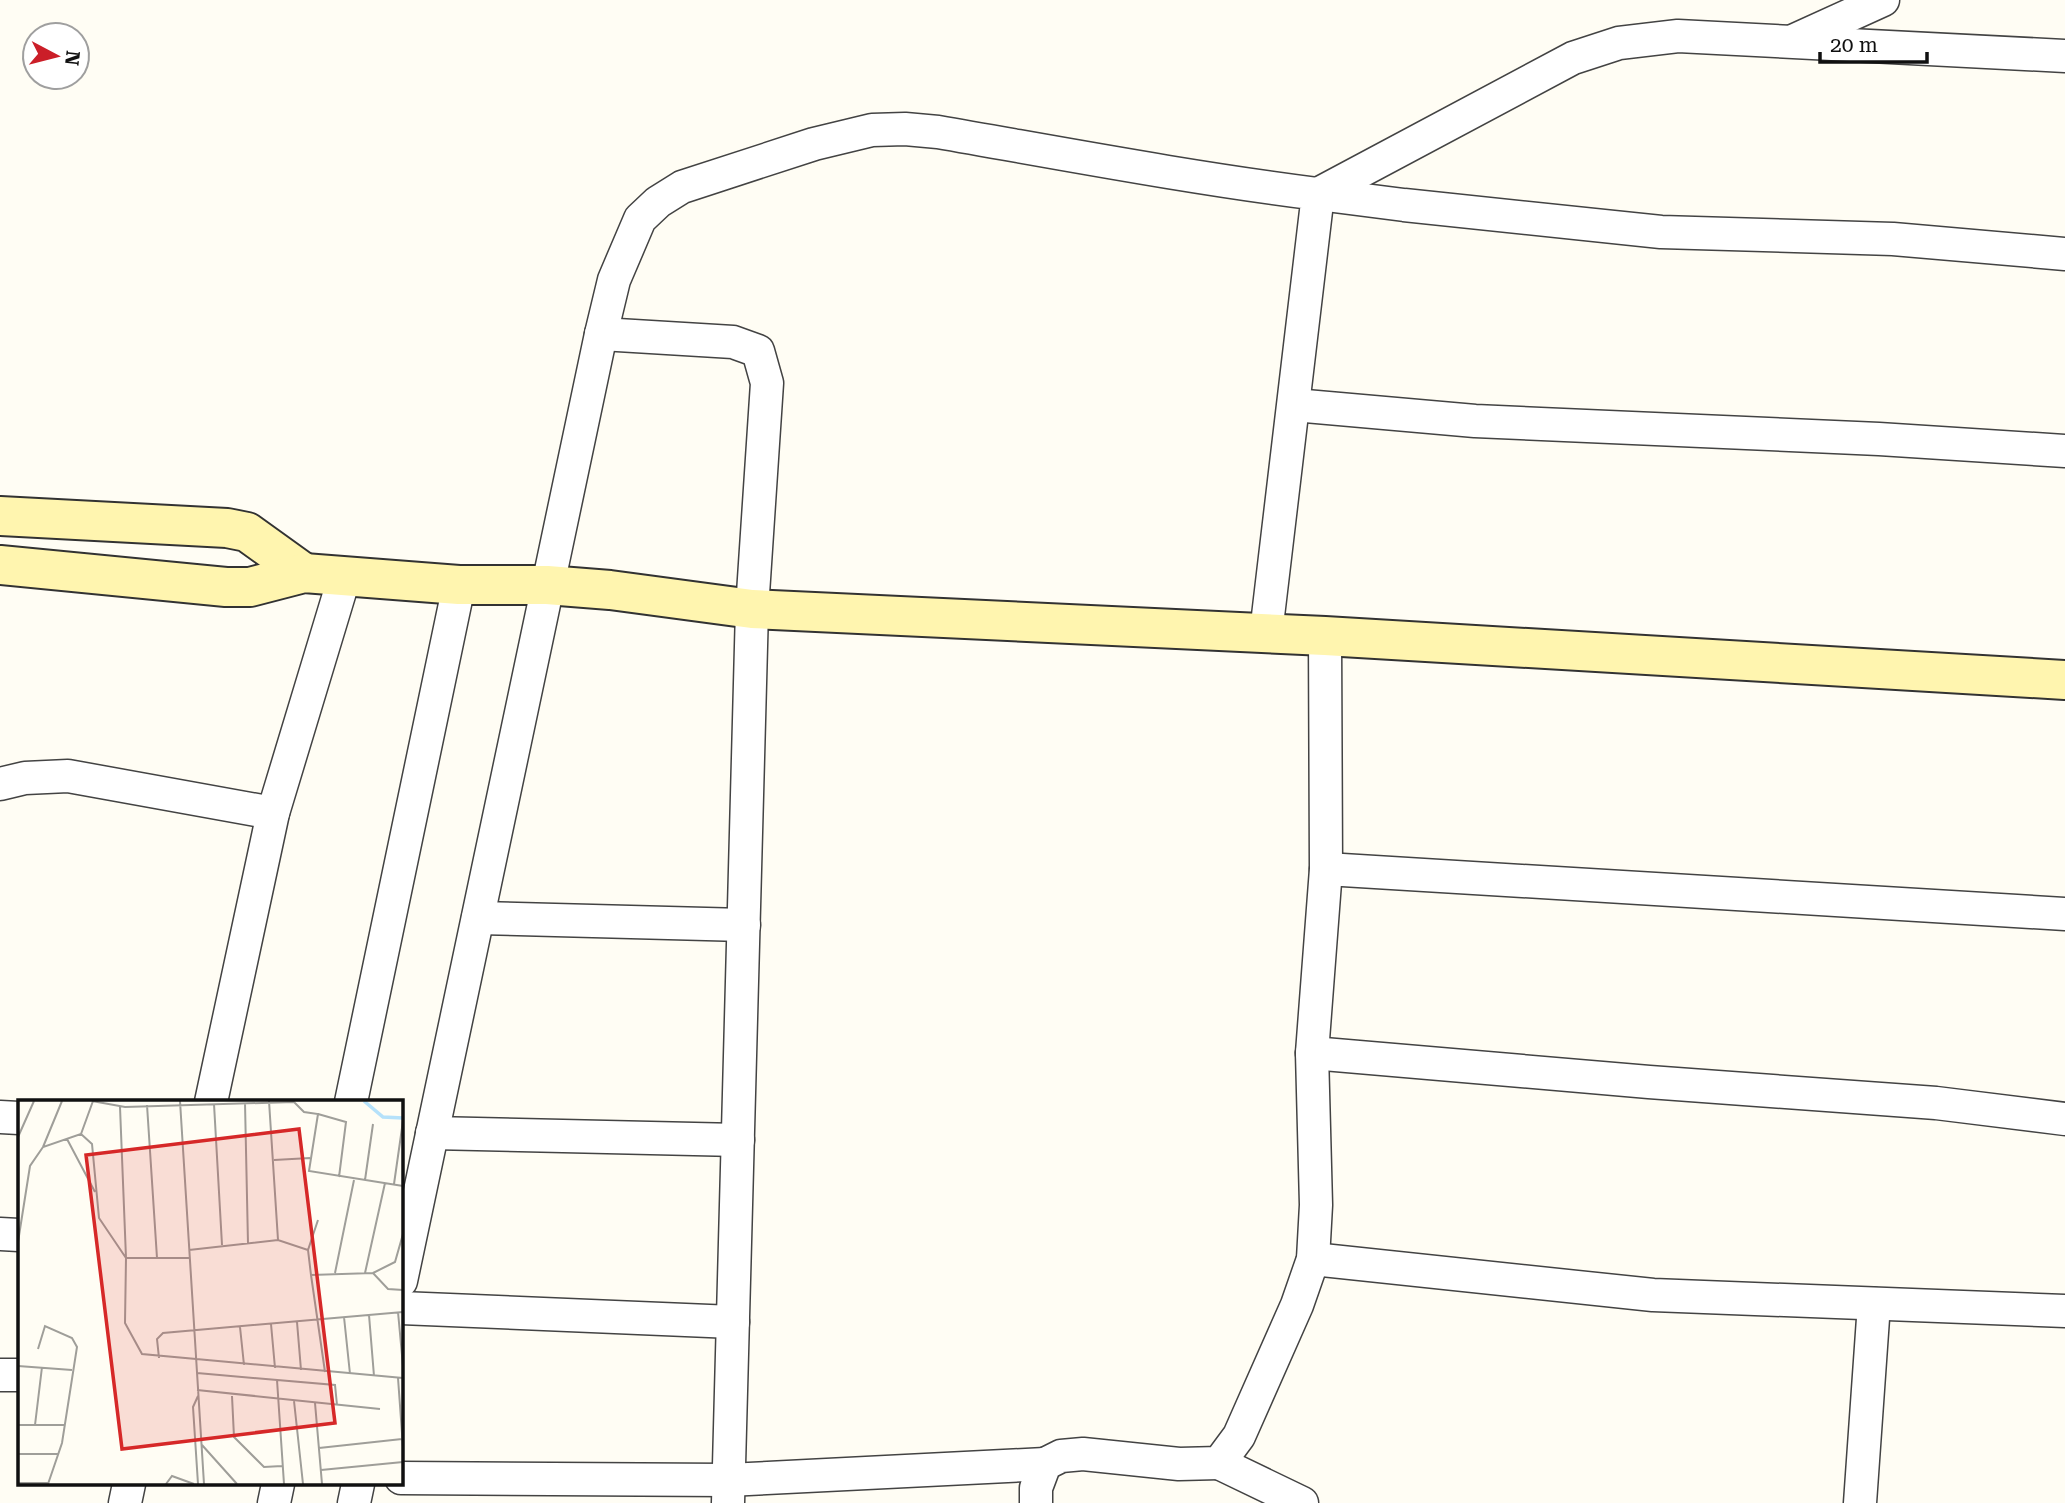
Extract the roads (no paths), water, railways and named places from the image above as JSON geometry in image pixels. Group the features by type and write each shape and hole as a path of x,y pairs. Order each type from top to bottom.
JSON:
{"street":[{"path":"1790,42 1883,0"},
{"path":"1318,194 1573,58 1619,43 1678,36 2065,56"},
{"path":"402,1276 614,280 640,219 658,202 682,187 814,144 872,130 905,129 938,132 1153,170 1404,205 1661,232 1893,239 2065,254"},
{"path":"1266,633 1318,194"},
{"path":"601,334 733,342 758,351 767,383 752,609 728,1491"},
{"path":"1294,405 1475,421 1879,439 2065,452"},
{"path":"0,516 227,528 247,532 304,573"},
{"path":"0,565 226,587 250,587 304,573 459,585 547,586 610,590 752,609 1325,636 2065,680"},
{"path":"211,1100 273,813 345,575"},
{"path":"351,1100 459,585"},
{"path":"1219,1463 1239,1436 1297,1306 1312,1259 1316,1205 1312,1053 1326,869 1325,636"},
{"path":"0,785 25,778 68,776 273,813"},
{"path":"1326,869 2065,914"},
{"path":"478,918 744,925"},
{"path":"1312,1053 1936,1103 2065,1119"},
{"path":"0,1116 18,1118"},
{"path":"432,1133 738,1140"},
{"path":"0,1234 18,1235"},
{"path":"1312,1259 1653,1296 2065,1311"},
{"path":"1860,1503 1874,1304"},
{"path":"402,1308 733,1322"},
{"path":"0,1374 18,1375"},
{"path":"402,1478 728,1491 1045,1464 1061,1456 1083,1454 1179,1464 1219,1463 1302,1503"},
{"path":"1036,1503 1036,1488 1045,1464"}]}
